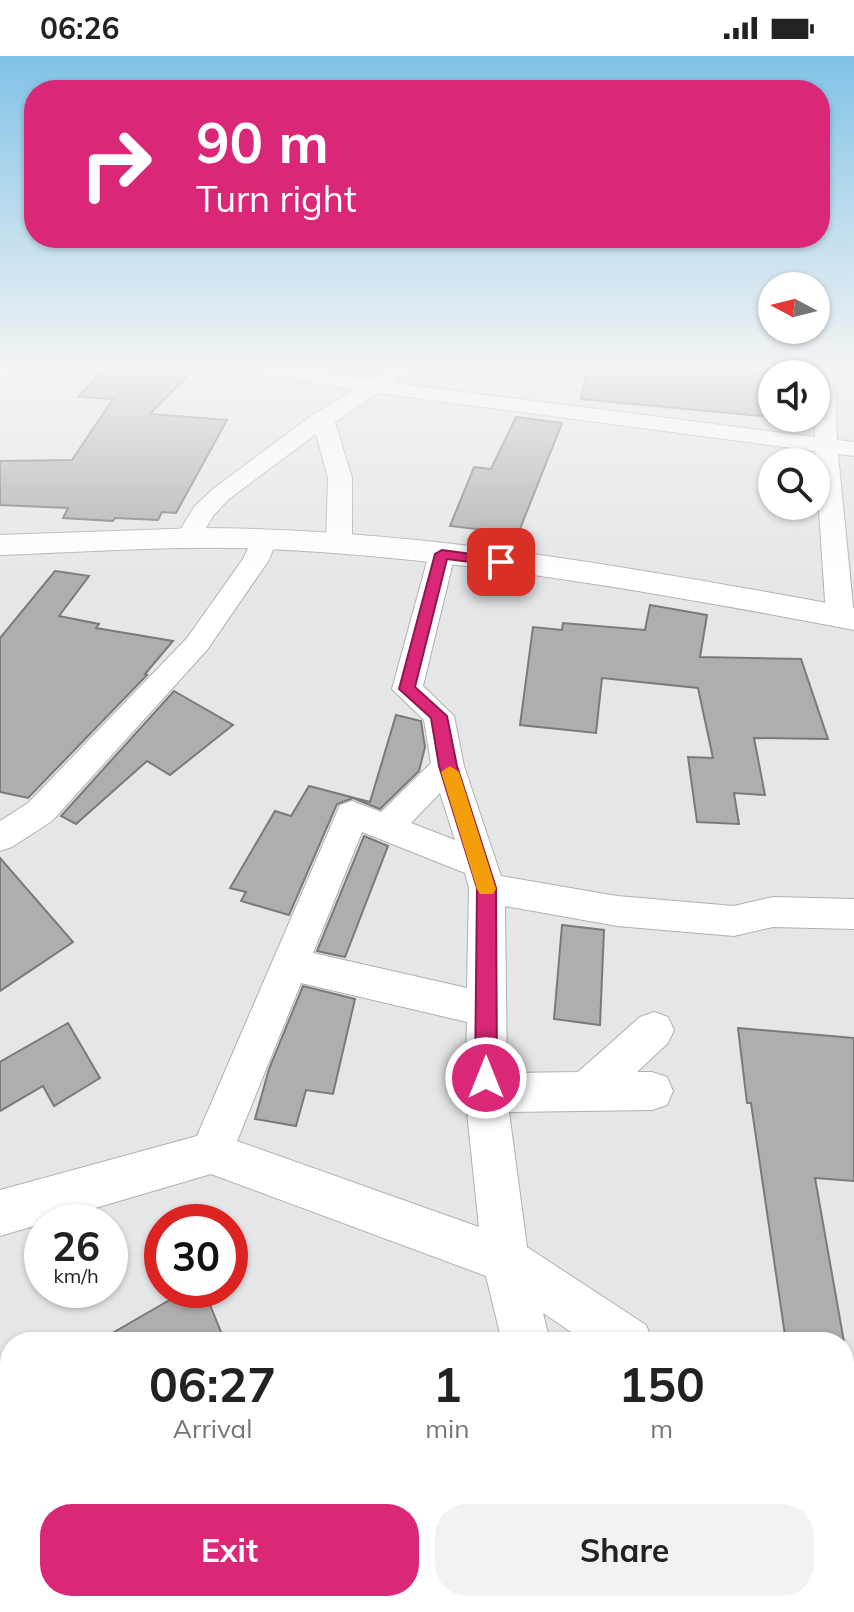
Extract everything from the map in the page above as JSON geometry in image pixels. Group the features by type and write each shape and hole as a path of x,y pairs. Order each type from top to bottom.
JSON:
{"street":[{"path":"187,540 203,512 221,494 298,437"},
{"path":"328,437 340,478 339,544"},
{"path":"755,437 854,449"},
{"path":"0,545 264,539 339,544 650,580 847,617 826,437"},
{"path":"0,838 40,812 197,644 256,560 264,539"},
{"path":"442,554 407,689 439,716 448,766 483,876 486,1093 506,1260 524,1332"},
{"path":"386,827 448,766"},
{"path":"211,1153 352,814 386,827 483,876 617,911 734,921 773,912 854,914"},
{"path":"290,964 487,1010"},
{"path":"586,1092 654,1030"},
{"path":"486,1093 652,1091"},
{"path":"0,1213 211,1153 506,1260 614,1332"}],"building":[{"path":"88,437 218,437 176,513 162,512 158,520 63,518 68,508 0,505 0,461 72,460"},
{"path":"507,437 557,437 518,534 450,526 474,467 491,469"},
{"path":"55,571 89,576 59,616 99,624 96,628 173,641 147,675 28,798 0,792 0,638"},
{"path":"650,605 707,615 700,657 801,659 828,739 754,738 765,795 734,793 739,824 697,822 688,757 713,758 698,688 602,678 596,733 520,725 533,627 562,630 563,623 645,630"},
{"path":"174,691 233,725 170,775 147,761 76,824 61,816"},
{"path":"396,715 421,721 425,747 419,771 380,809 353,798 337,804 289,915 241,901 246,892 230,888 275,811 291,816 309,786 370,802"},
{"path":"364,836 388,846 345,957 317,951"},
{"path":"0,858 73,942 0,991"},
{"path":"562,925 604,930 600,1025 554,1019"},
{"path":"303,986 355,999 333,1094 306,1090 296,1126 255,1119 269,1069"},
{"path":"68,1023 100,1078 54,1106 43,1086 0,1111 0,1062"},
{"path":"738,1028 854,1038 854,1181 815,1178 842,1332 785,1332 751,1103 747,1103"},
{"path":"156,1308 211,1308 221,1332 114,1332"}],"slow traffic":[{"path":"450,772 487,889"}],"route":[{"path":"486,1078 487,888 448,766 439,716 407,689 442,554 501,562"}]}
